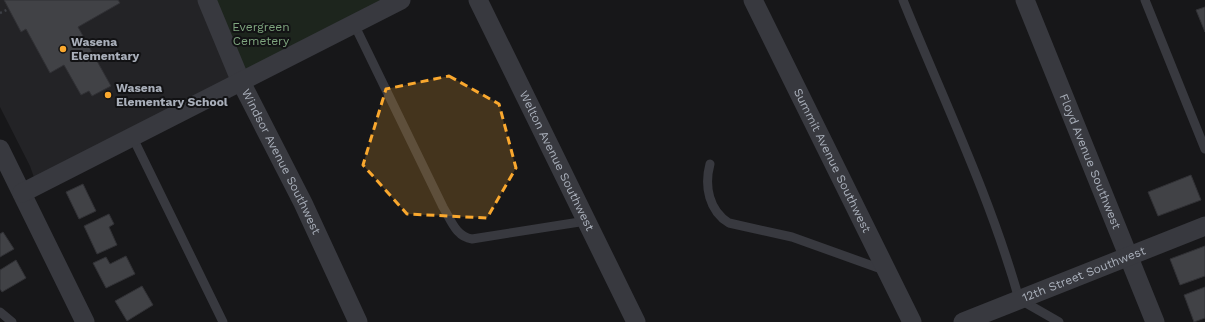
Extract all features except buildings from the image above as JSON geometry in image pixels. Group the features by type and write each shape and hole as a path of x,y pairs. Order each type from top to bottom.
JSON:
{"street":[{"name":"Windsor Avenue Southwest","path":"207,0 241,82 303,203 354,321"},
{"path":"22,193 133,138 401,0"},
{"name":"Welton Avenue Southwest","path":"478,0 636,322"},
{"name":"Summit Avenue Southwest","path":"753,0 912,322"},
{"name":"Floyd Avenue Southwest","path":"1025,0 1155,322"},
{"path":"0,149 85,322"},
{"name":"12th Street Southwest","path":"963,322 1205,226"}],"lane":[{"path":"903,0 991,212 1006,252 1019,299 1059,322"},
{"path":"1145,0 1205,149"},
{"path":"354,24 443,207 459,233 466,238 472,239 586,221"},
{"path":"133,138 223,322"},
{"path":"710,164 707,185 715,210 721,218 729,223 792,237 888,271"},
{"path":"0,312 12,322"}],"path":[{"path":"0,13 9,9"}],"highlighted area":[{"path":"449,76 499,104 516,168 487,218 407,214 363,165 386,89"}],"shaded area":[{"name":"Wasena Elementary School","path":"0,0 213,0 241,82 37,186 30,166 0,107"}],"green space":[{"name":"Evergreen Cemetery","path":"213,0 400,0 241,82"}],"place":[{"name":"Wasena Elementary","path":"63,49"},
{"name":"Wasena Elementary School","path":"108,95"}]}
